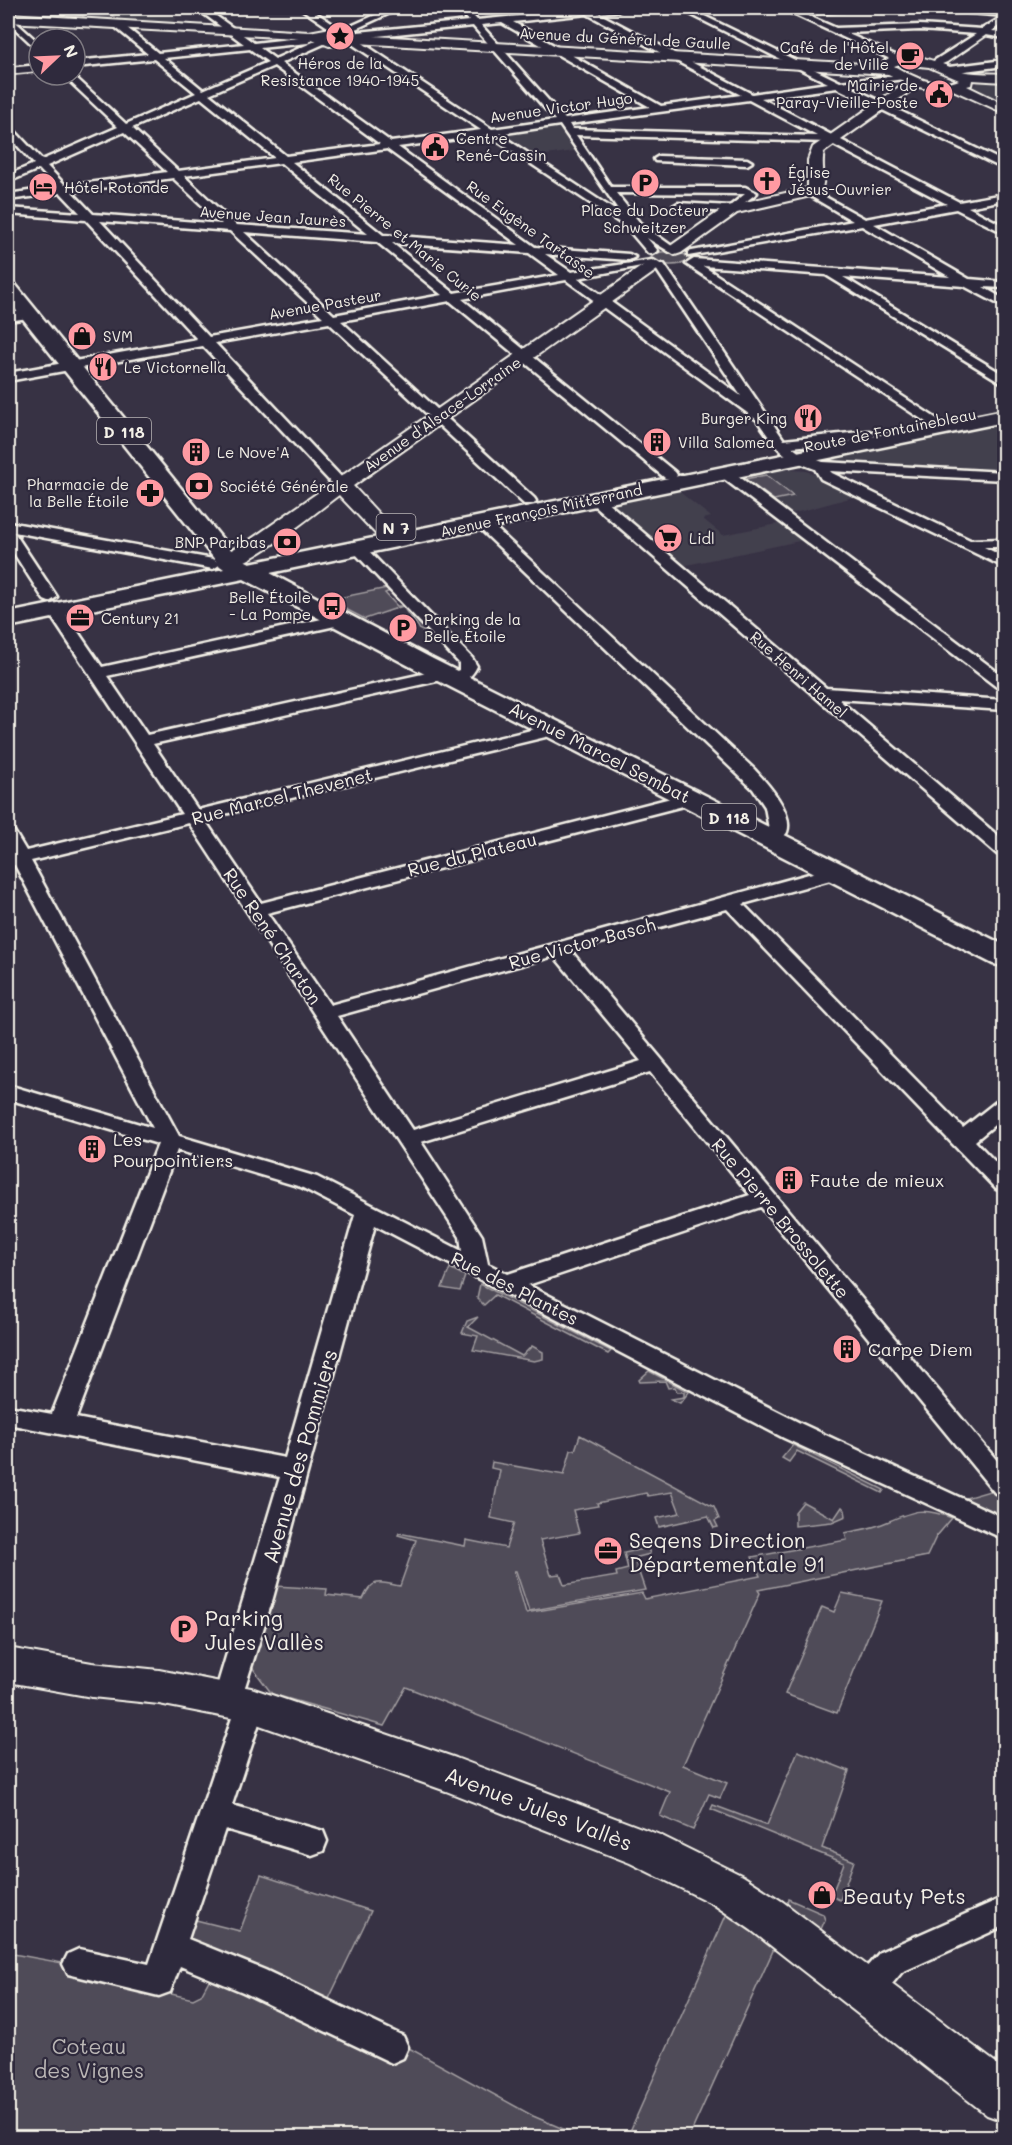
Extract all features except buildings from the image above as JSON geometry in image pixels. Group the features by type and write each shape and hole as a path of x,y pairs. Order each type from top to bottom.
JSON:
{"main road":[{"name":"D 118","path":"8,288 17,311 72,366 229,565"},
{"name":"Route de Fontainebleau","path":"563,495 670,475 798,456 869,435 1005,407"},
{"name":"Avenue François Mitterrand","path":"8,605 52,603 229,565 358,548 798,456 1005,416"},
{"name":"Avenue François Mitterrand","path":"8,620 52,603 382,529 563,495"},
{"name":"Avenue Marcel Sembat","path":"229,565 1005,957"}],"street":[{"name":"Rue Eugène Tartasse","path":"200,8 763,418"},
{"path":"304,8 349,35 493,132 612,206 636,225 692,260 932,422"},
{"path":"349,35 397,8"},
{"path":"462,8 562,122 608,190 612,206 630,225 652,261 763,418 798,456 826,476 1005,563"},
{"path":"349,35 504,20 585,9 619,8"},
{"path":"682,8 1005,166"},
{"path":"784,8 835,31 918,82 938,87 956,77 1005,63"},
{"path":"794,12 844,8"},
{"path":"951,8 1005,13"},
{"path":"585,9 1005,230"},
{"path":"8,18 319,39"},
{"path":"8,18 27,36"},
{"path":"935,64 1005,18"},
{"path":"504,20 660,109"},
{"name":"Rue Pierre et Marie Curie","path":"118,25 670,475"},
{"path":"835,31 902,27 1005,35"},
{"name":"Avenue du Général de Gaulle","path":"319,39 349,35 497,47 801,66 898,69 920,60 935,64 1005,109"},
{"path":"87,63 319,39"},
{"path":"8,179 275,61 319,39"},
{"path":"8,71 27,69"},
{"name":"Avenue Victor Hugo","path":"8,198 839,85 898,69"},
{"path":"956,77 1005,78"},
{"path":"678,206 732,209 812,192 817,186 815,153 908,86 918,82"},
{"path":"81,87 529,501"},
{"path":"8,130 382,529"},
{"path":"569,132 690,156 747,162"},
{"path":"659,159 832,139"},
{"path":"684,189 690,156"},
{"path":"608,190 745,190 752,193 732,209 652,261"},
{"path":"812,192 1005,304"},
{"path":"652,261 674,267 692,260 863,223 1005,198"},
{"name":"Avenue Jean Jaurès","path":"8,211 652,261"},
{"path":"692,260 829,273 1005,285"},
{"name":"Avenue Pasteur","path":"8,377 652,261"},
{"name":"Avenue d'Alsace-Lorraine","path":"229,565 601,301 652,261"},
{"path":"829,273 1005,380"},
{"path":"727,392 744,392"},
{"path":"798,456 907,470 1005,476"},
{"path":"728,471 1005,685"},
{"name":"Rue Henri Hamel","path":"594,498 1005,850"},
{"path":"482,523 761,787 772,803 779,820 778,831 770,838"},
{"path":"8,526 229,565"},
{"name":"Rue René Charton","path":"8,533 98,673 471,1236 477,1269"},
{"path":"970,546 976,543 1005,543"},
{"path":"144,741 466,673 469,666 466,661 358,548"},
{"path":"98,673 340,620"},
{"path":"821,693 1005,705"},
{"name":"Rue Marcel Thevenet","path":"14,859 556,729"},
{"name":"Rue du Plateau","path":"255,910 677,802 688,796"},
{"path":"8,835 14,859 170,1140 61,1424"},
{"name":"Rue Victor Basch","path":"325,1013 838,872"},
{"path":"731,902 1005,1184"},
{"name":"Rue Pierre Brossolette","path":"559,949 1005,1486"},
{"path":"408,1139 654,1064"},
{"name":"Rue des Plantes","path":"8,1092 309,1182 793,1431 1005,1529"},
{"path":"962,1140 1005,1107"},
{"path":"507,1284 765,1198"},
{"name":"Avenue des Pommiers","path":"79,1964 159,1981 214,1813 259,1598 367,1212"},
{"path":"8,1415 295,1470"},
{"name":"Avenue Jules Vallès","path":"8,1665 92,1680 159,1687 239,1702 467,1780 624,1841 679,1865 743,1899 1005,2098"},
{"path":"214,1813 312,1841"},
{"path":"866,1991 891,1962 1005,1911"},
{"path":"169,1947 272,1987 392,2048"}],"shaded area":[{"path":"103,8 148,8 177,18 168,26 122,23"},
{"path":"978,79 1004,81 1004,104 968,88 977,84"},
{"path":"552,127 559,128 574,151 539,156 505,135"},
{"path":"1004,423 1004,472 841,463 833,458"},
{"path":"781,469 807,471 857,496 791,514 745,479 748,475"},
{"path":"676,489 711,517 703,519 723,535 782,523 804,540 682,566 611,506 613,502"}],"green space":[{"path":"103,8 122,23 79,20 84,16 50,10"},
{"path":"669,251 686,255 690,260 670,265 659,263 651,258 655,253"},
{"path":"766,475 793,496 774,500 745,479"},
{"path":"387,588 390,591 385,593 397,606 403,606 365,619 328,600"},
{"path":"403,606 430,634 420,630"},
{"path":"450,1268 465,1276 460,1291 442,1288"},
{"path":"480,1284 611,1351 608,1354 495,1295 484,1305 477,1298"},
{"path":"478,1317 468,1327 522,1356 532,1346 543,1352 543,1359 534,1361 473,1350 478,1336 462,1333 467,1321"},
{"path":"649,1371 689,1392 680,1403 671,1399 684,1397 684,1392 677,1392 675,1387 668,1388 665,1381 640,1382 639,1380"},
{"path":"580,1435 714,1507 719,1519 715,1521 718,1527 714,1528 708,1516 659,1527 656,1518 680,1513 672,1492 648,1496 646,1493 573,1510 579,1533 540,1540 551,1575 560,1574 564,1585 617,1576 616,1572 628,1569 624,1553 648,1548 650,1554 634,1558 645,1590 529,1611 516,1571 514,1571 526,1613 642,1593 645,1599 760,1576 752,1557 847,1540 845,1533 867,1529 919,1511 934,1512 952,1518 936,1537 927,1556 758,1590 760,1593 683,1765 727,1783 720,1798 709,1794 693,1830 660,1816 670,1792 406,1687 384,1726 272,1694 252,1667 275,1586 327,1589 326,1595 363,1599 374,1584 387,1583 400,1586 416,1540 398,1535 399,1533 465,1546 466,1540 506,1548 514,1523 491,1518 500,1470 491,1468 492,1462 564,1475 571,1450 575,1450"},
{"path":"793,1445 884,1490 882,1493 797,1451 789,1462 782,1458"},
{"path":"993,1490 1004,1505 1004,1516 962,1499"},
{"path":"803,1502 834,1519 842,1507 846,1516 832,1522 795,1526 795,1512"},
{"path":"842,1593 882,1601 837,1713 785,1694 822,1607 834,1612"},
{"path":"798,1751 849,1771 822,1848 854,1861 840,1900 831,1896 844,1863 711,1809 713,1805 767,1825"},
{"path":"261,1875 371,1911 325,2007 188,1945 188,1918 240,1931"},
{"path":"788,1899 823,1914 825,1920 821,1929 813,1927 787,1904"},
{"path":"728,1911 776,1944 689,2137 627,2138"},
{"name":"Coteau des Vignes","path":"8,1953 68,1964 66,1970 193,1999 201,1995 214,1971 398,2042 533,2116 582,2137 8,2137"}],"place":[{"name":"Héros de la Resistance 1940-1945","path":"340,36"},
{"name":"Café de l'Hôtel de Ville","path":"910,56"},
{"name":"Mairie de Paray-Vieille-Poste","path":"939,94"},
{"name":"Centre René-Cassin","path":"435,147"},
{"name":"Église Jésus-Ouvrier","path":"767,181"},
{"name":"Place du Docteur Schweitzer","path":"645,183"},
{"name":"Hôtel Rotonde","path":"43,187"},
{"name":"SVM","path":"82,336"},
{"name":"Le Victornella","path":"103,367"},
{"name":"Burger King","path":"808,418"},
{"name":"Villa Salomea","path":"657,442"},
{"name":"Le Nove'A","path":"196,452"},
{"name":"Société Générale","path":"199,486"},
{"name":"Pharmacie de la Belle Étoile","path":"150,493"},
{"name":"Lidl","path":"668,538"},
{"name":"BNP Paribas","path":"287,542"},
{"name":"Belle Étoile - La Pompe","path":"332,606"},
{"name":"Century 21","path":"80,618"},
{"name":"Parking de la Belle Étoile","path":"403,628"},
{"name":"Les Pourpointiers","path":"92,1149"},
{"name":"Faute de mieux","path":"789,1180"},
{"name":"Carpe Diem","path":"847,1349"},
{"name":"Seqens Direction Départementale 91","path":"608,1551"},
{"name":"Parking Jules Vallès","path":"184,1629"},
{"name":"Beauty Pets","path":"822,1895"}]}
